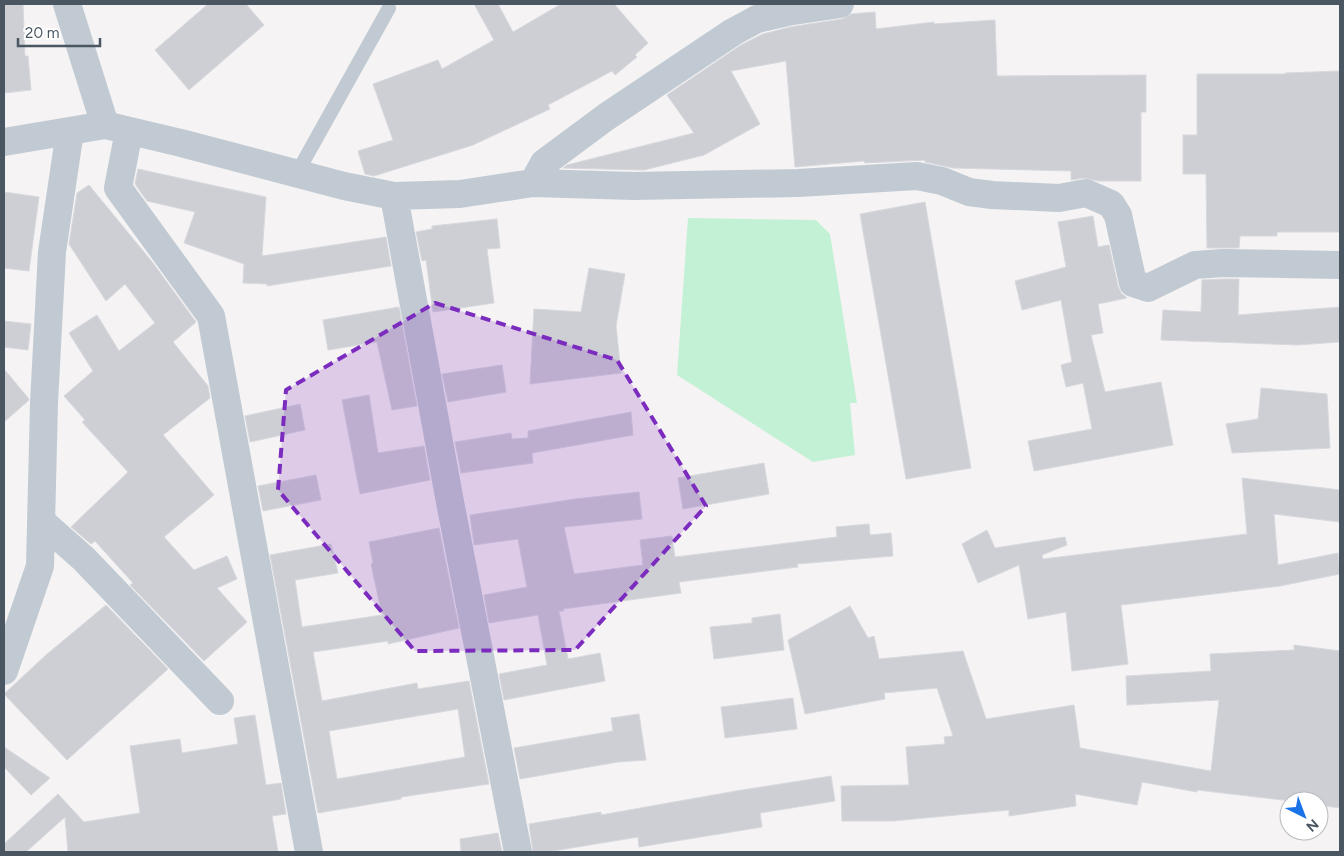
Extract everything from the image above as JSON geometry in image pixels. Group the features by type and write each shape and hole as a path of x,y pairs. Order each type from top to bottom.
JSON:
{"street":[{"path":"67,4 117,128 118,188 212,316 309,852"},
{"path":"533,183 544,163 606,117 757,18 840,4"},
{"path":"4,142 70,131 117,128 344,186 394,196 460,194 533,183 634,186 798,183 917,176 942,182 969,192 1059,198 1086,193 1111,204 1118,215 1133,283 1148,288 1195,265 1223,263 1340,265"},
{"path":"4,671 40,566 44,403 52,252 70,131"},
{"path":"394,196 448,492 518,852"},
{"path":"41,521 84,559 220,701"}],"lane":[{"path":"297,174 390,8"}],"highlighted area":[{"path":"435,303 617,360 706,506 575,650 415,651 278,490 286,390"}],"green space":[{"path":"688,218 816,220 830,234 857,403 850,403 855,455 813,462 677,375"}],"building":[{"path":"4,4 23,4 25,56 28,56 31,90 4,93"},
{"path":"208,4 246,4 264,25 189,90 155,50"},
{"path":"474,4 498,4 513,32 561,4 614,4 648,43 635,55 637,57 615,75 612,71 548,105 550,109 473,145 374,176 365,174 358,151 393,140 373,84 438,60 442,69 494,40"},
{"path":"875,12 876,29 934,22 934,24 995,20 997,76 1146,75 1146,112 1141,112 1141,181 1098,181 1084,178 1071,180 1071,171 953,168 925,162 925,160 865,163 864,161 795,167 786,61 731,71 760,124 704,155 644,170 563,168 567,165 694,133 667,95 741,45 763,34 790,27 842,19 851,14"},
{"path":"1340,71 1340,232 1277,232 1277,236 1240,236 1239,248 1207,248 1206,174 1183,174 1183,135 1197,135 1197,74 1285,74"},
{"path":"138,169 266,197 262,256 386,237 391,266 267,286 267,284 243,283 244,264 184,243 195,212 147,201 135,184"},
{"path":"89,185 153,263 196,322 173,342 208,386 210,398 163,435 214,495 164,537 194,570 227,556 237,579 217,588 247,622 204,661 130,585 133,583 95,541 91,544 71,527 128,472 82,422 85,420 64,396 93,371 69,333 97,315 119,351 155,323 125,284 106,301 69,244 77,193"},
{"path":"4,192 39,197 29,271 4,268"},
{"path":"925,202 971,468 906,479 860,214"},
{"path":"1093,216 1098,247 1109,245 1118,286 1121,293 1127,298 1098,304 1103,333 1091,335 1105,392 1161,382 1173,445 1034,471 1028,441 1092,429 1083,383 1066,387 1061,365 1072,362 1061,300 1022,310 1015,281 1066,267 1058,222"},
{"path":"497,219 500,248 487,249 494,303 433,312 426,260 422,261 416,232 432,229 432,226"},
{"path":"589,268 625,274 616,326 621,373 530,384 534,309 581,312"},
{"path":"1239,279 1238,315 1340,307 1340,342 1297,345 1161,340 1163,310 1201,312 1202,280"},
{"path":"399,307 417,406 392,410 377,342 328,350 323,320"},
{"path":"4,321 31,324 28,350 4,347"},
{"path":"502,365 506,392 448,402 442,374"},
{"path":"4,369 29,399 4,422"},
{"path":"1261,388 1327,394 1330,448 1232,453 1226,424 1258,419"},
{"path":"369,395 378,453 424,446 430,480 360,494 342,400"},
{"path":"300,404 305,430 250,442 245,416"},
{"path":"631,412 633,435 532,453 533,463 461,473 455,442 511,433 512,439 528,438 528,431"},
{"path":"764,463 769,494 683,509 678,478"},
{"path":"316,475 321,500 263,511 258,486"},
{"path":"1242,478 1340,490 1340,522 1274,514 1278,565 1338,553 1340,574 1280,586 1121,605 1128,664 1072,671 1066,612 1028,619 1019,565 978,583 962,544 987,530 995,548 1065,537 1067,545 1042,555 1043,559 1247,534"},
{"path":"639,492 642,519 564,527 574,574 643,565 640,540 672,536 675,557 837,537 836,527 869,524 870,535 891,533 893,556 797,564 798,567 679,582 681,593 563,609 564,611 559,611 568,659 600,653 605,681 504,700 499,674 547,665 538,615 489,623 484,595 527,587 518,539 474,545 470,515 575,499"},
{"path":"439,528 459,628 388,644 388,641 313,652 322,701 417,683 418,689 469,681 489,784 401,797 401,799 318,813 270,555 331,544 338,573 295,580 302,627 382,615 371,564 373,563 369,542","holes":["458,709 465,757 337,779 329,731"]},
{"path":"106,605 168,669 67,760 4,694 46,655"},
{"path":"850,606 868,638 874,636 879,659 963,651 986,719 1074,705 1080,748 1211,771 1219,700 1127,705 1126,676 1211,671 1210,654 1294,650 1294,645 1340,651 1340,808 1329,806 1329,791 1279,791 1279,800 1197,790 1197,792 1142,782 1137,805 1075,794 1076,806 1009,816 1009,810 893,821 842,821 841,786 909,785 906,747 945,744 944,737 953,736 937,688 884,693 885,699 805,714 788,640"},
{"path":"780,614 784,650 714,659 710,627 752,623 752,618"},
{"path":"793,698 797,729 725,738 721,707"},
{"path":"639,714 646,760 618,762 520,779 514,748 613,731 611,718"},
{"path":"255,715 266,785 281,783 286,814 272,816 278,852 68,852 65,817 26,852 4,852 4,844 58,794 84,822 140,813 130,746 180,739 182,753 238,744 234,718"},
{"path":"4,747 50,778 31,795 4,767"},
{"path":"831,776 835,801 760,813 762,827 639,847 638,837 547,852 533,852 529,824 601,812 601,815"},
{"path":"498,833 502,852 461,852 460,839"}]}
